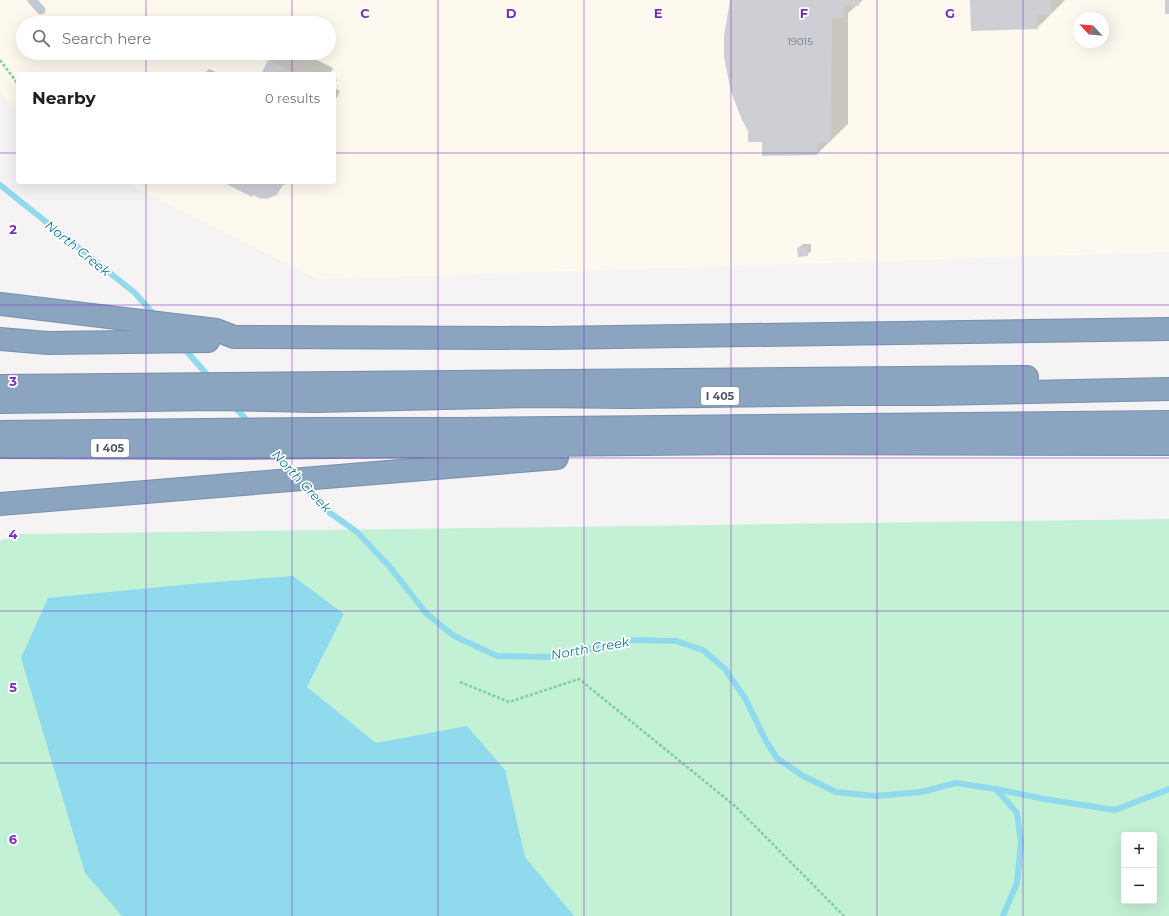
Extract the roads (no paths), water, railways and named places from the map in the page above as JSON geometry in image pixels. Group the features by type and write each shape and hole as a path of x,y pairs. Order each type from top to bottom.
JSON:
{"highway":[{"path":"0,304 97,316 226,336"},
{"path":"0,338 48,343 123,342 226,336 548,338 1169,329"},
{"name":"I 405","path":"0,386 170,392 272,392 1169,376"},
{"name":"I 405","path":"272,392 315,401 534,396 628,397 1169,390"},
{"name":"I 405","path":"0,402 170,392"},
{"name":"I 405","path":"0,432 1169,422"},
{"path":"0,504 744,443"},
{"name":"I 405","path":"0,447 220,448 744,443 1169,444"}],"lane":[{"path":"32,0 41,10"}],"water":[{"path":"293,576 344,614 307,687 376,743 467,726 505,770 525,857 574,916 122,916 85,873 21,658 48,598"}],"waterway":[{"name":"North Creek","path":"0,185 135,293 156,317"},
{"name":"North Creek","path":"182,346 210,378"},
{"name":"North Creek","path":"233,405 251,425"},
{"name":"North Creek","path":"275,453 294,474"},
{"name":"North Creek","path":"303,484 326,510 357,532 389,566 426,613 454,636 497,656 554,657 630,640 676,641 703,650 725,669 745,698 766,741 777,758 803,776 836,792 875,796 921,792 956,783 996,789 1017,813 1021,843 1017,883 1003,916"},
{"path":"996,789 1044,799 1115,810 1169,789"}]}
